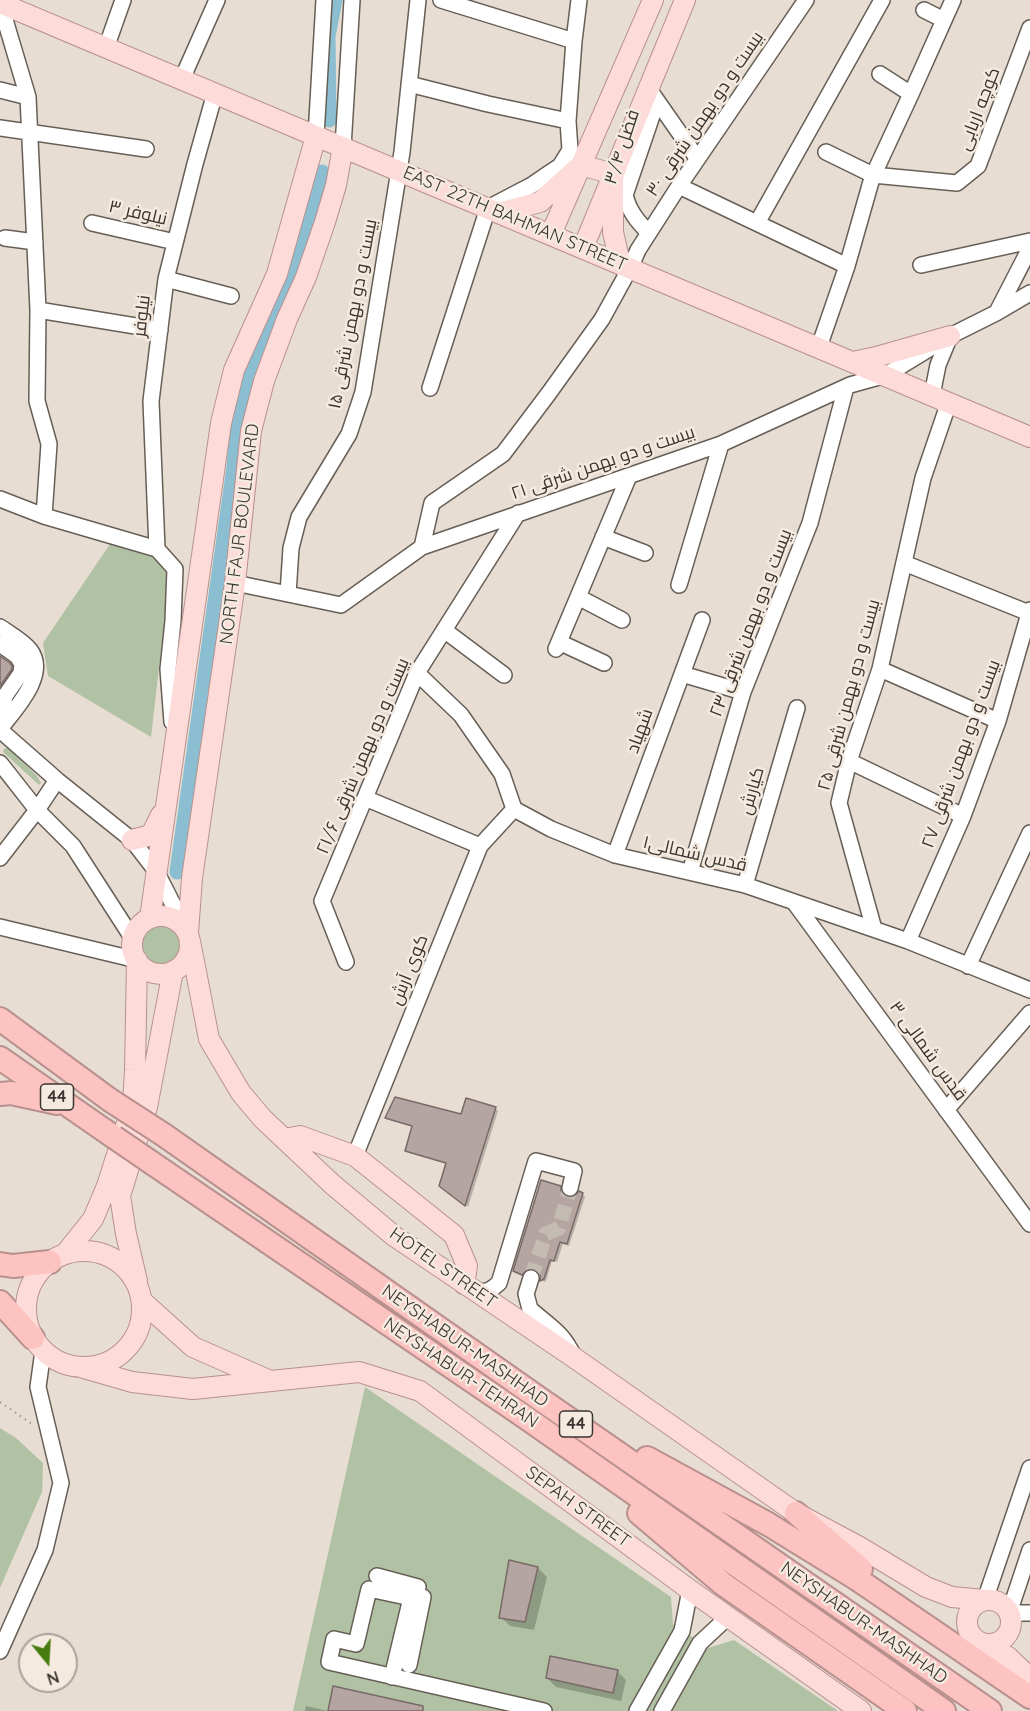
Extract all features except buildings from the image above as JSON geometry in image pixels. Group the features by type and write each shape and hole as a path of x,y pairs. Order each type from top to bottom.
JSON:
{"highway":[{"name":"NEYSHABUR-MASHHAD","path":"3,1019 110,1100 164,1135 990,1711"},
{"name":"44","path":"0,1058 69,1106"},
{"path":"0,1094 11,1094 69,1106"},
{"name":"NEYSHABUR-TEHRAN","path":"69,1106 525,1417 944,1711"},
{"path":"0,1264 13,1266 57,1258"},
{"path":"0,1302 38,1344"},
{"path":"540,1399 768,1524 857,1579 1030,1697"},
{"path":"525,1417 723,1584 905,1711"},
{"path":"796,1513 933,1631"}],"main road":[{"path":"551,234 653,0"},
{"path":"583,248 613,174 652,94 685,0"},
{"name":"EAST 22TH BAHMAN STREET","path":"0,2 583,248 629,260 853,362 1030,436"},
{"name":"NORTH FAJR BOULEVARD","path":"150,918 221,423 234,370 277,274 316,136"},
{"name":"NORTH FAJR BOULEVARD","path":"187,934 192,878 235,583 251,431 264,381 287,318 306,277 325,222 336,185 343,147"},
{"path":"581,165 613,174"},
{"path":"494,210 540,202 581,165"},
{"path":"613,174 614,232 629,260"},
{"path":"853,362 950,336"},
{"path":"132,840 151,835 166,805"},
{"path":"169,917 178,921 187,934 190,950 181,966 173,971 165,973 149,971 137,960 132,946 133,939 136,930 150,918 169,917"},
{"name":"HOTEL STREET","path":"187,934 209,1039 241,1093 263,1119 332,1184 394,1236 576,1359 796,1513 858,1546 926,1587 952,1597 985,1599"},
{"path":"137,960 133,1104 107,1186 93,1219 57,1258 38,1274 29,1289 26,1305 27,1322 38,1344 60,1362 80,1367 97,1366 113,1360 127,1349 137,1335 142,1319 141,1294 126,1234 120,1196 147,1107 173,971"},
{"path":"285,1139 300,1136 356,1156 454,1235 467,1266 471,1288"},
{"path":"57,1258 86,1251 108,1256 126,1268 141,1294"},
{"name":"SEPAH STREET","path":"141,1294 193,1347 271,1381"},
{"name":"SEPAH STREET","path":"80,1367 132,1382 193,1389 359,1372 420,1391 690,1590 861,1711"},
{"path":"1030,1668 1022,1659 1005,1607 1000,1602 985,1599 972,1606 966,1620 970,1634 1008,1657 1030,1678"},
{"path":"981,1642 988,1644 1002,1640 1010,1620"}],"street":[{"path":"106,48 123,0"},
{"path":"182,79 217,0"},
{"path":"316,136 324,0"},
{"path":"343,147 352,0"},
{"name":"بیست و دو بهمن شرقی ۱۵","path":"288,594 291,548 299,517 349,434 363,392 399,170 418,0"},
{"path":"441,0 574,41"},
{"path":"430,388 494,210 560,165 570,150 568,121 579,0"},
{"name":"بیست و دو بهمن شرقی ۳۰","path":"422,547 432,503 502,454 549,393 602,319 629,260 806,0"},
{"path":"757,223 882,0"},
{"path":"819,347 847,266 873,175 953,0"},
{"path":"0,2 28,97 38,310 37,401 49,444 45,516"},
{"path":"924,10 944,20"},
{"name":"کوچه اربابی","path":"873,175 957,183 978,166 1030,28"},
{"path":"880,74 911,94"},
{"path":"410,84 568,121"},
{"path":"0,90 28,97"},
{"name":"نیلوفر","path":"157,549 151,401 166,279 215,93"},
{"path":"652,94 697,158"},
{"name":"فضل ۳/۴","path":"649,233 632,215 625,195 652,94"},
{"path":"0,128 146,149"},
{"path":"826,152 873,175"},
{"path":"679,186 847,266"},
{"name":"نیلوفر ۳","path":"92,223 175,242"},
{"path":"5,238 35,242"},
{"path":"921,265 1030,241"},
{"path":"996,314 1030,248"},
{"path":"166,279 231,296"},
{"name":"بیست و دو بهمن شرقی ۲۱","path":"288,594 342,605 422,547 721,444 846,387 886,375 950,336 996,314 1030,293"},
{"path":"38,310 160,330"},
{"name":"بیست و دو بهمن شرقی ۲۵","path":"874,928 839,803 849,761 880,669 941,399 938,365 950,336"},
{"name":"بیست و دو بهمن شرقی ۲۳","path":"690,872 743,692 810,523 846,387"},
{"path":"679,585 721,444"},
{"path":"604,663 557,646 629,476"},
{"path":"0,499 45,516 157,549 175,569 174,621 168,669 174,745"},
{"name":"بیست و دو بهمن شرقی ۲۱/۶","path":"346,962 322,901 417,673 518,513"},
{"path":"603,537 645,553"},
{"path":"904,563 1030,612"},
{"path":"235,583 288,594"},
{"path":"578,597 622,620"},
{"name":"بیست و دو بهمن شرقی ۲۷","path":"909,941 963,816 998,721 1030,612"},
{"name":"شهیاد","path":"615,855 702,620"},
{"path":"0,627 29,649 34,658 35,669 30,689 0,729"},
{"path":"444,630 504,675"},
{"path":"0,644 17,656 22,664 21,673 5,696 0,729"},
{"path":"880,669 998,721"},
{"path":"417,673 461,715 502,774 514,809"},
{"path":"682,674 743,692"},
{"name":"کیارش","path":"745,885 796,708"},
{"path":"0,729 57,780 132,840 156,871 187,934"},
{"path":"849,761 963,816"},
{"path":"0,763 37,810 73,846 133,939"},
{"path":"0,858 57,780"},
{"path":"365,798 480,846"},
{"name":"کوی آرش","path":"356,1156 480,846 514,809"},
{"name":"قدس شمالی۱","path":"514,809 551,829 615,855 745,885 874,928 1030,990"},
{"path":"968,966 1030,833"},
{"name":"قدس شمالی ۳","path":"794,902 1030,1224"},
{"path":"0,927 137,960"},
{"path":"946,1110 1030,1013"},
{"path":"471,1288 484,1293 499,1283 536,1161 574,1171 570,1188"},
{"path":"531,1278 526,1294 530,1309 559,1332 576,1359"},
{"path":"0,1651 45,1550 61,1483 38,1387 38,1344"},
{"path":"985,1599 1030,1468"},
{"path":"1010,1620 1030,1550"},
{"path":"377,1576 421,1592 410,1665"},
{"path":"392,1677 411,1598 369,1588 356,1644 334,1639 329,1662 392,1677 544,1711"},
{"path":"637,1711 682,1631 690,1590"},
{"path":"375,1601 400,1605"},
{"path":"1010,1620 1030,1613"},
{"path":"662,1711 700,1643 729,1616"}],"path":[{"path":"0,1402 49,1436"}],"green space":[{"path":"110,544 159,559 170,572 151,737 48,676 43,643"},
{"path":"6,748 10,749 37,776 41,783 39,785 3,752"},
{"path":"161,924 176,930 182,945 176,960 161,966 146,960 140,945 146,930"},
{"path":"365,1387 671,1597 673,1624 708,1648 734,1640 838,1711 293,1711"},
{"path":"0,1428 16,1438 43,1463 42,1492 0,1588"}],"waterway":[{"path":"329,120 328,36 335,0"},
{"path":"177,872 234,467 237,426 249,377 292,275 322,172"}],"tunnel":[{"path":"531,1278 546,1234 559,1228 570,1188"}]}
